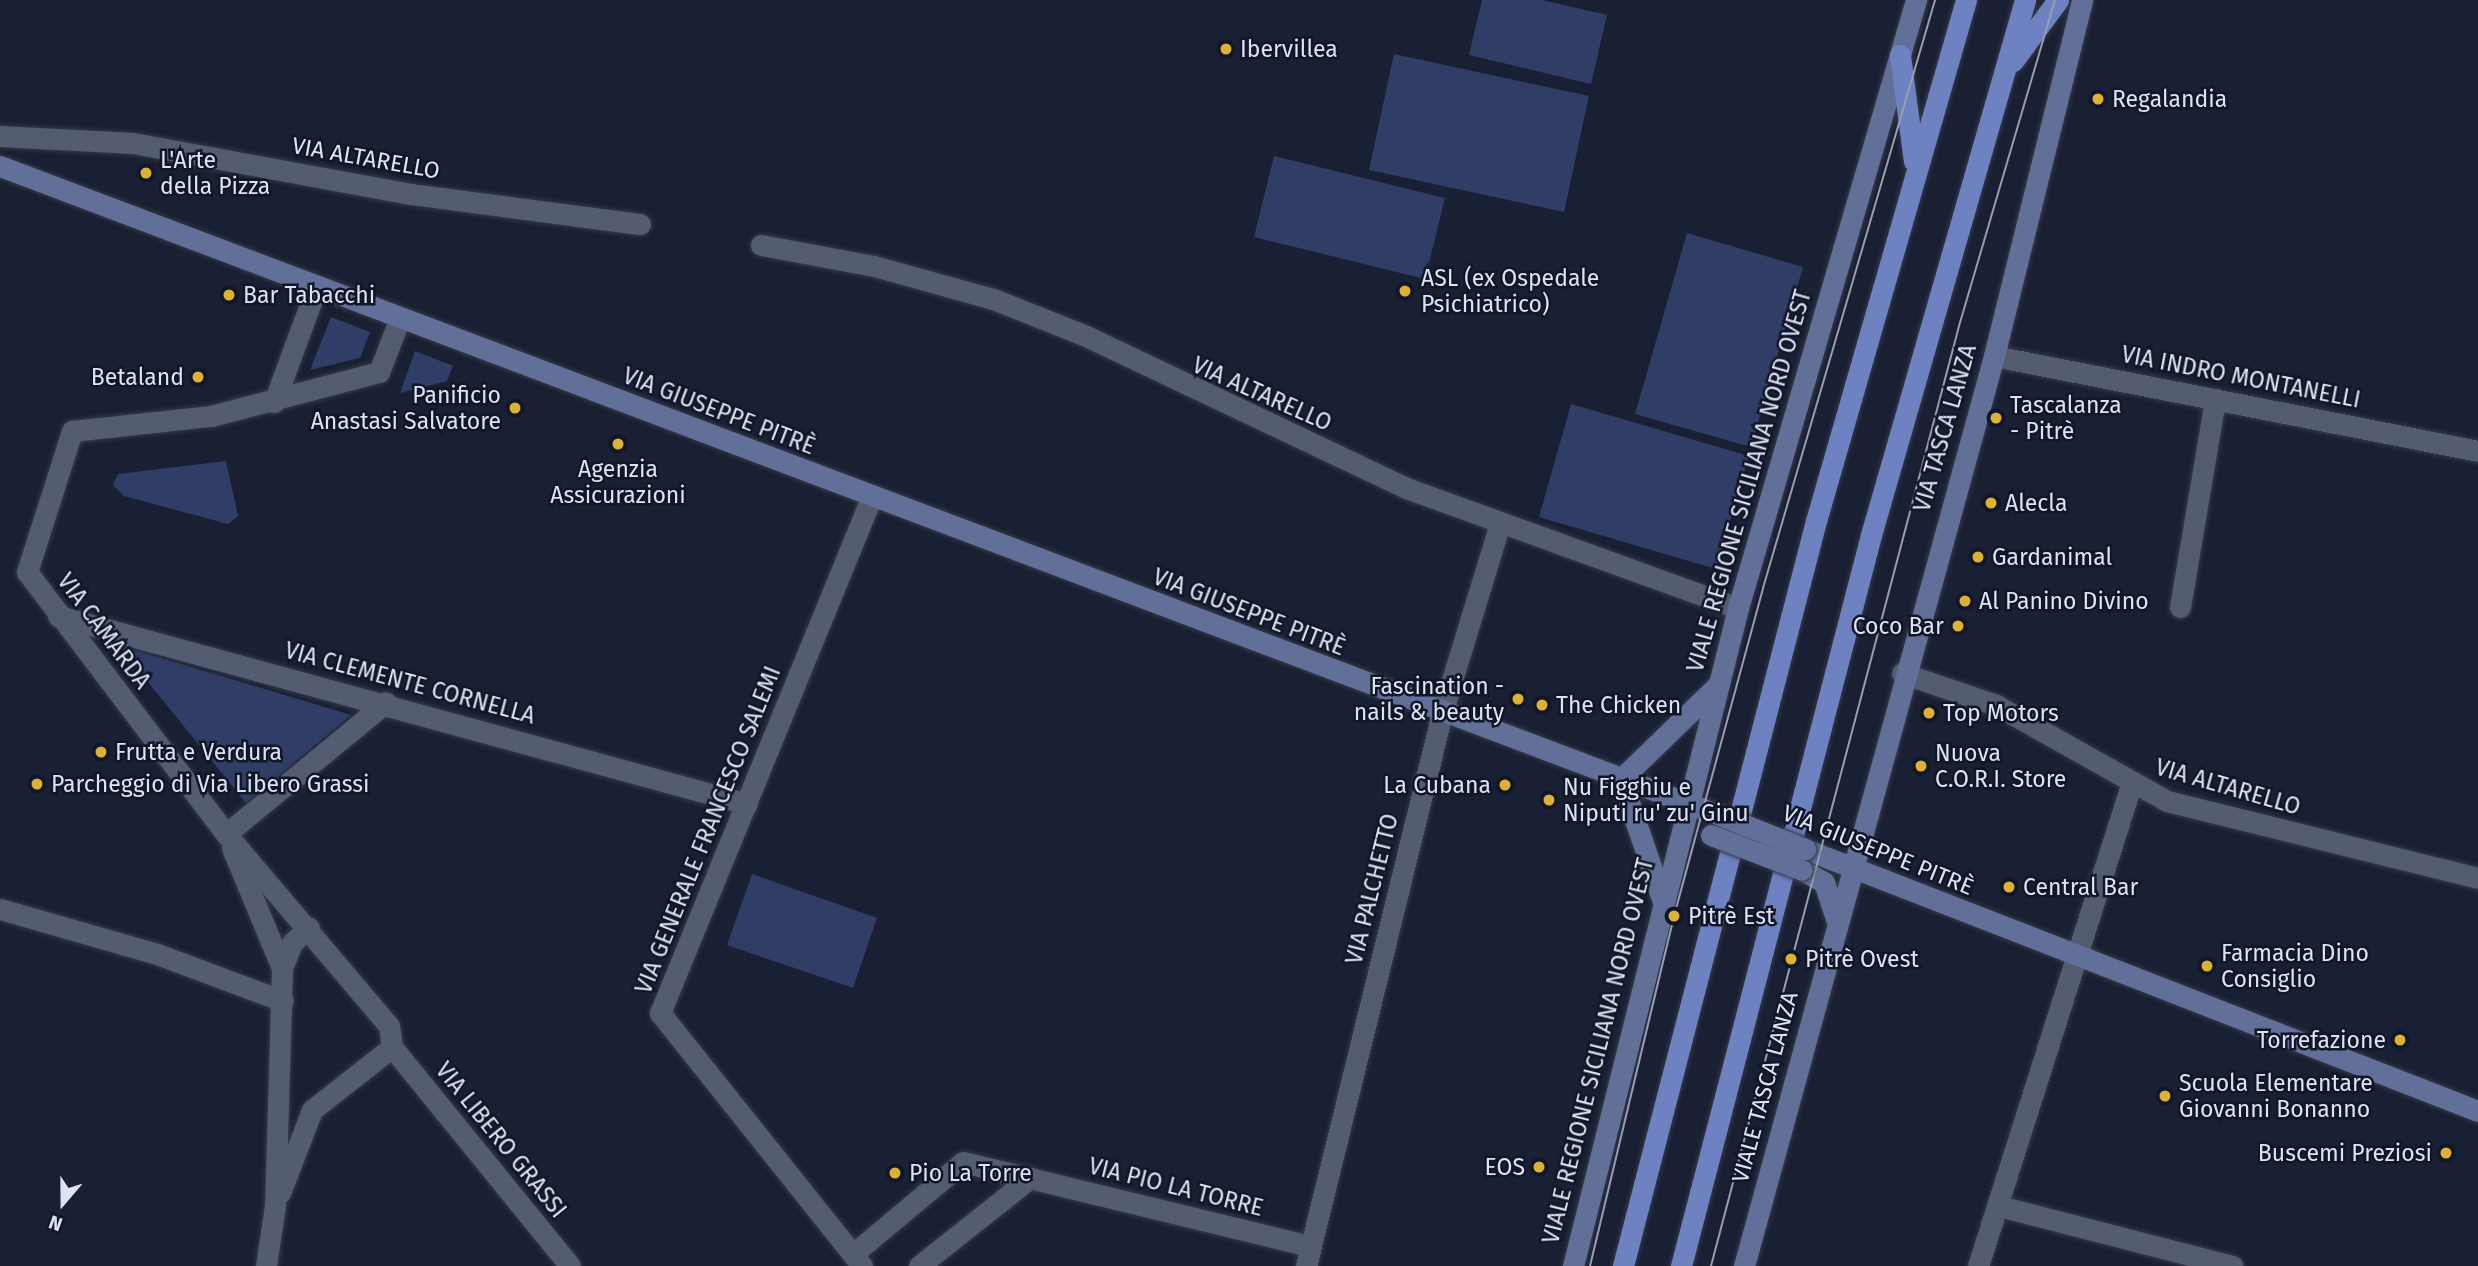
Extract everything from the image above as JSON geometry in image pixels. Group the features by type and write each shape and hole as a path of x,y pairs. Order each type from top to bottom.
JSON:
{"main road":[{"path":"1623,1266 1813,534 1915,170 1966,0"},
{"path":"1681,1266 1868,549 2025,0"},
{"path":"2004,74 2058,0"},
{"path":"1900,55 1915,170"}],"street":[{"name":"VIALE REGIONE SICILIANA NORD OVEST","path":"1573,1266 1678,834 1738,608 1916,0"},
{"name":"VIA TASCA LANZA","path":"1851,868 1902,673 1993,356 2082,0"},
{"name":"VIA ALTARELLO","path":"0,136 134,143 411,194 640,224"},
{"name":"VIA GIUSEPPE PITRÈ","path":"0,166 1686,803 1714,825 1803,859 1851,868 2078,959 2478,1111"},
{"name":"VIA ALTARELLO","path":"761,245 874,266 993,299 1499,527 1738,608"},
{"path":"274,402 317,286"},
{"name":"VIA CAMARDA","path":"226,834 27,572 72,431 274,402 379,372 400,318"},
{"name":"VIA INDRO MONTANELLI","path":"1993,356 2478,451"},
{"path":"2180,607 2215,399"},
{"name":"VIA GENERALE FRANCESCO SALEMI","path":"858,1260 660,1013 872,496"},
{"name":"VIA PALCHETTO","path":"1308,1256 1442,713 1499,527"},
{"name":"VIA CLEMENTE CORNELLA","path":"58,616 386,702 747,804"},
{"name":"VIA ALTARELLO","path":"1902,673 1996,705 2131,785 2180,805 2478,878"},
{"path":"1662,899 1621,779 1717,686"},
{"path":"266,1266 275,1206 282,968 226,834 386,702"},
{"path":"1978,1266 2078,959 2131,785"},
{"name":"VIA GIUSEPPE PITRÈ","path":"1678,834 1714,825"},
{"name":"VIA LIBERO GRASSI","path":"226,834 309,927 389,1026 392,1047 570,1266"},
{"name":"VIA GIUSEPPE PITRÈ","path":"1803,859 1824,882 1837,921"},
{"path":"1837,921 1851,868"},
{"path":"0,909 160,955 283,1000"},
{"name":"VIALE TASCA LANZA","path":"1744,1266 1837,921"},
{"path":"282,968 292,943 309,927"},
{"path":"275,1206 312,1110 392,1047"},
{"path":"276,1101 312,1110"},
{"name":"VIA PIO LA TORRE","path":"858,1260 963,1162 1030,1178 1308,1256"},
{"path":"919,1266 1030,1178"},
{"path":"1999,1206 2232,1266"}],"shaded area":[{"path":"1482,0 1542,0 1607,15 1591,84 1469,55"},
{"path":"1394,54 1589,96 1564,212 1369,170"},
{"path":"1274,156 1445,198 1425,279 1254,237"},
{"path":"1687,233 1803,267 1751,447 1635,414"},
{"path":"331,317 370,332 360,358 310,370"},
{"path":"415,351 453,366 447,381 400,393"},
{"path":"1571,404 1749,456 1716,569 1539,517"},
{"path":"226,461 238,516 228,524 124,496 113,485 118,474"},
{"path":"118,645 351,715 246,803"},
{"path":"752,874 877,918 853,988 727,945"}],"tram line":[{"path":"1590,1266 1674,916 1763,588 1935,0"},
{"path":"1711,1266 1959,326 2055,0"}],"place":[{"name":"Ibervillea","path":"1226,49"},
{"name":"Regalandia","path":"2098,99"},
{"name":"L'Arte della Pizza","path":"146,173"},
{"name":"ASL (ex Ospedale Psichiatrico)","path":"1405,291"},
{"name":"Bar Tabacchi","path":"229,295"},
{"name":"Betaland","path":"198,377"},
{"name":"Panificio Anastasi Salvatore","path":"515,408"},
{"name":"Tascalanza - Pitrè","path":"1996,418"},
{"name":"Agenzia Assicurazioni","path":"618,444"},
{"name":"Alecla","path":"1991,503"},
{"name":"Gardanimal","path":"1978,557"},
{"name":"Al Panino Divino","path":"1965,601"},
{"name":"Coco Bar","path":"1958,626"},
{"name":"Fascination - nails & beauty","path":"1518,699"},
{"name":"The Chicken","path":"1542,705"},
{"name":"Top Motors","path":"1929,713"},
{"name":"Frutta e Verdura","path":"101,752"},
{"name":"Nuova C.O.R.I. Store","path":"1921,766"},
{"name":"Parcheggio di Via Libero Grassi","path":"37,784"},
{"name":"La Cubana","path":"1505,785"},
{"name":"Nu Figghiu e Niputi ru' zu' Ginu","path":"1549,800"},
{"name":"Central Bar","path":"2009,887"},
{"name":"Pitrè Est","path":"1674,916"},
{"name":"Pitrè Ovest","path":"1791,959"},
{"name":"Farmacia Dino Consiglio","path":"2207,966"},
{"name":"Torrefazione","path":"2400,1040"},
{"name":"Scuola Elementare Giovanni Bonanno","path":"2165,1096"},
{"name":"Buscemi Preziosi","path":"2446,1153"},
{"name":"EOS","path":"1539,1167"},
{"name":"Pio La Torre","path":"895,1173"}]}
